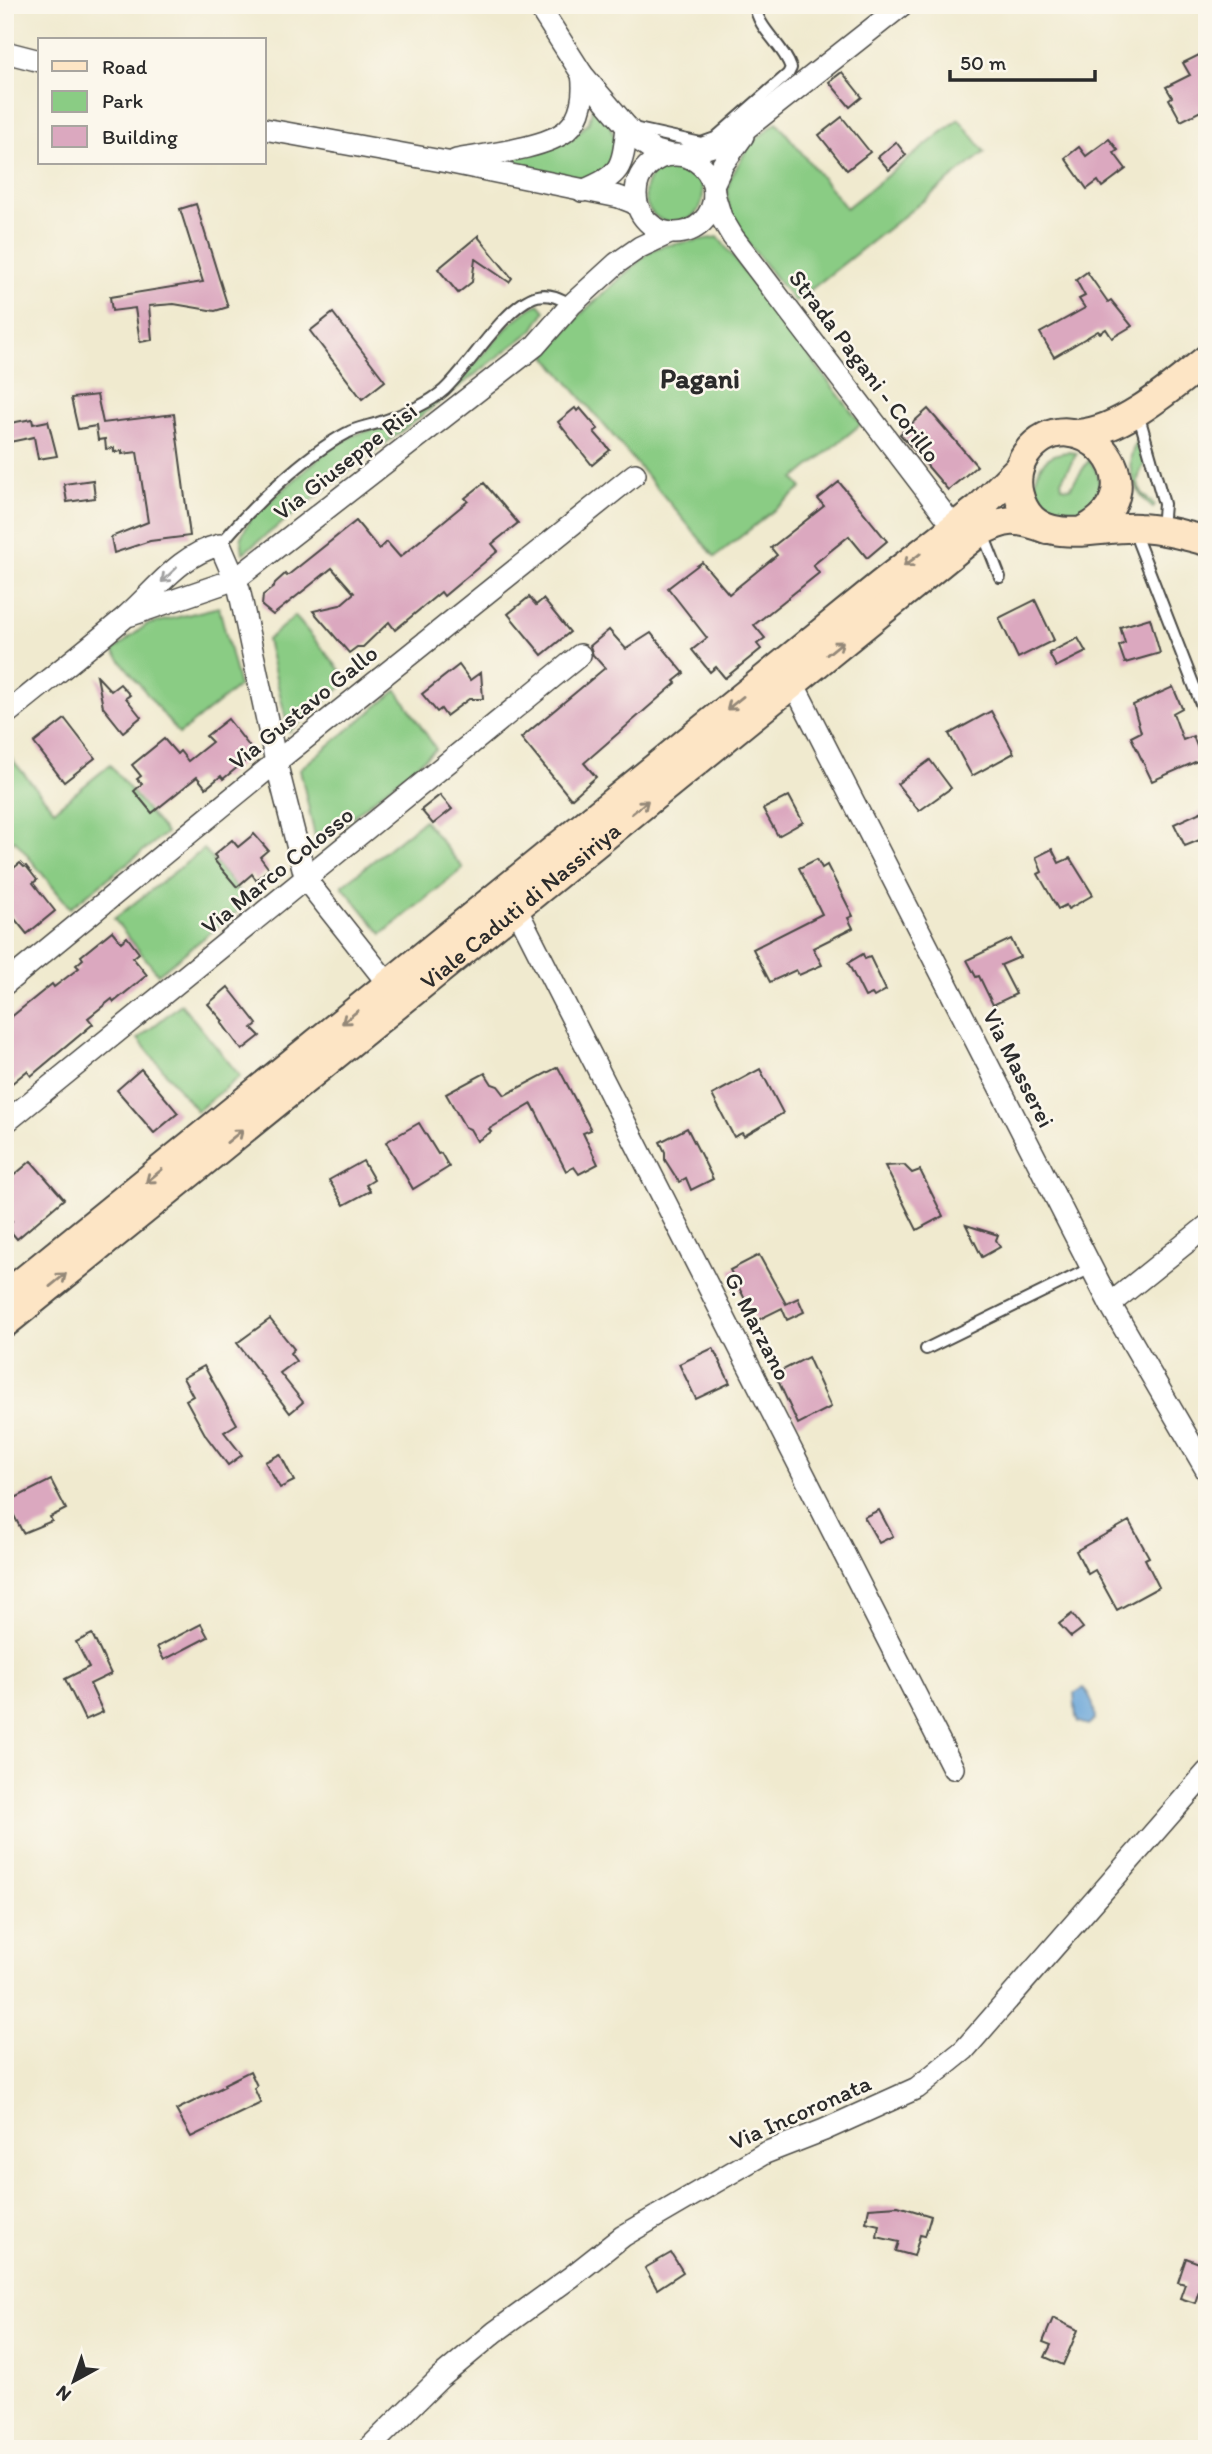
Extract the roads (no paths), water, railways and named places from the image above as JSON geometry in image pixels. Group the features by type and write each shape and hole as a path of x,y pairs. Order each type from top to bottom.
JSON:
{"main road":[{"path":"1207,359 1138,416 1097,432 1059,434 1039,442 1024,458 1017,480 1022,504 1028,514 1047,529 1065,533 1146,524 1207,541"},
{"path":"1084,530 1102,519 1109,511 1120,452 1138,416"},
{"path":"1078,434 1095,442 1108,455 1116,482 1146,524"},
{"name":"Viale Caduti di Nassiriya","path":"5,1323 793,682 966,530 979,508 1019,468"},
{"name":"Viale Caduti di Nassiriya","path":"5,1296 389,985 966,530 1006,520 1019,520 1047,529"}],"street":[{"name":"Strada Pagani - Corillo","path":"538,5 582,74 640,141 653,150 676,155 702,166 713,189 721,217 733,237 966,530"},
{"path":"582,191 614,188 642,172 660,157 720,144 756,121 902,5"},
{"path":"5,52 38,60"},
{"path":"447,162 545,142 566,131 576,119 580,107 584,85 582,74"},
{"path":"266,129 619,197 638,208 648,222 670,233 682,232 702,222 708,214 713,189 736,145 756,121"},
{"path":"582,191 609,179 618,168 624,152 627,127"},
{"path":"638,208 637,182 642,172"},
{"name":"Via Giuseppe Risi","path":"617,263 631,241 638,208"},
{"name":"Strada Pagani - Corillo","path":"702,222 733,237"},
{"name":"Via Giuseppe Risi","path":"125,617 236,579 537,344 571,305 617,263 640,247 670,233"},
{"name":"Via Gustavo Gallo","path":"5,985 276,762 635,474"},
{"path":"220,545 236,579 276,762 306,880 389,985"},
{"name":"Via Giuseppe Risi","path":"5,715 125,617 184,560 204,549 220,545"},
{"name":"Via Marco Colosso","path":"5,1124 580,655"},
{"name":"Via Masserei","path":"793,682 1091,1268 1207,1471"},
{"name":"G. Marzano","path":"516,908 953,1769"},
{"path":"1110,1304 1207,1226"},
{"name":"Via Incoronata","path":"368,2449 440,2378 495,2332 623,2236 765,2153 917,2088 964,2050 1207,1772"}],"lane":[{"path":"627,127 701,143 715,138 788,74 791,68 788,57 760,22 755,5"},
{"name":"Via Giuseppe Risi","path":"220,545 245,514 293,472 340,438 422,404 444,389 475,356 503,319 517,308 536,297 549,295 559,297 571,305"},
{"path":"1138,416 1164,504 1146,524 1138,542 1207,719"},
{"path":"966,530 987,544 1000,577"},
{"path":"926,1349 1091,1268"}],"water":[{"path":"1083,1688 1094,1711 1095,1719 1088,1725 1078,1722 1076,1717 1074,1694"}],"district":[{"name":"Pagani","path":"700,378"}]}
